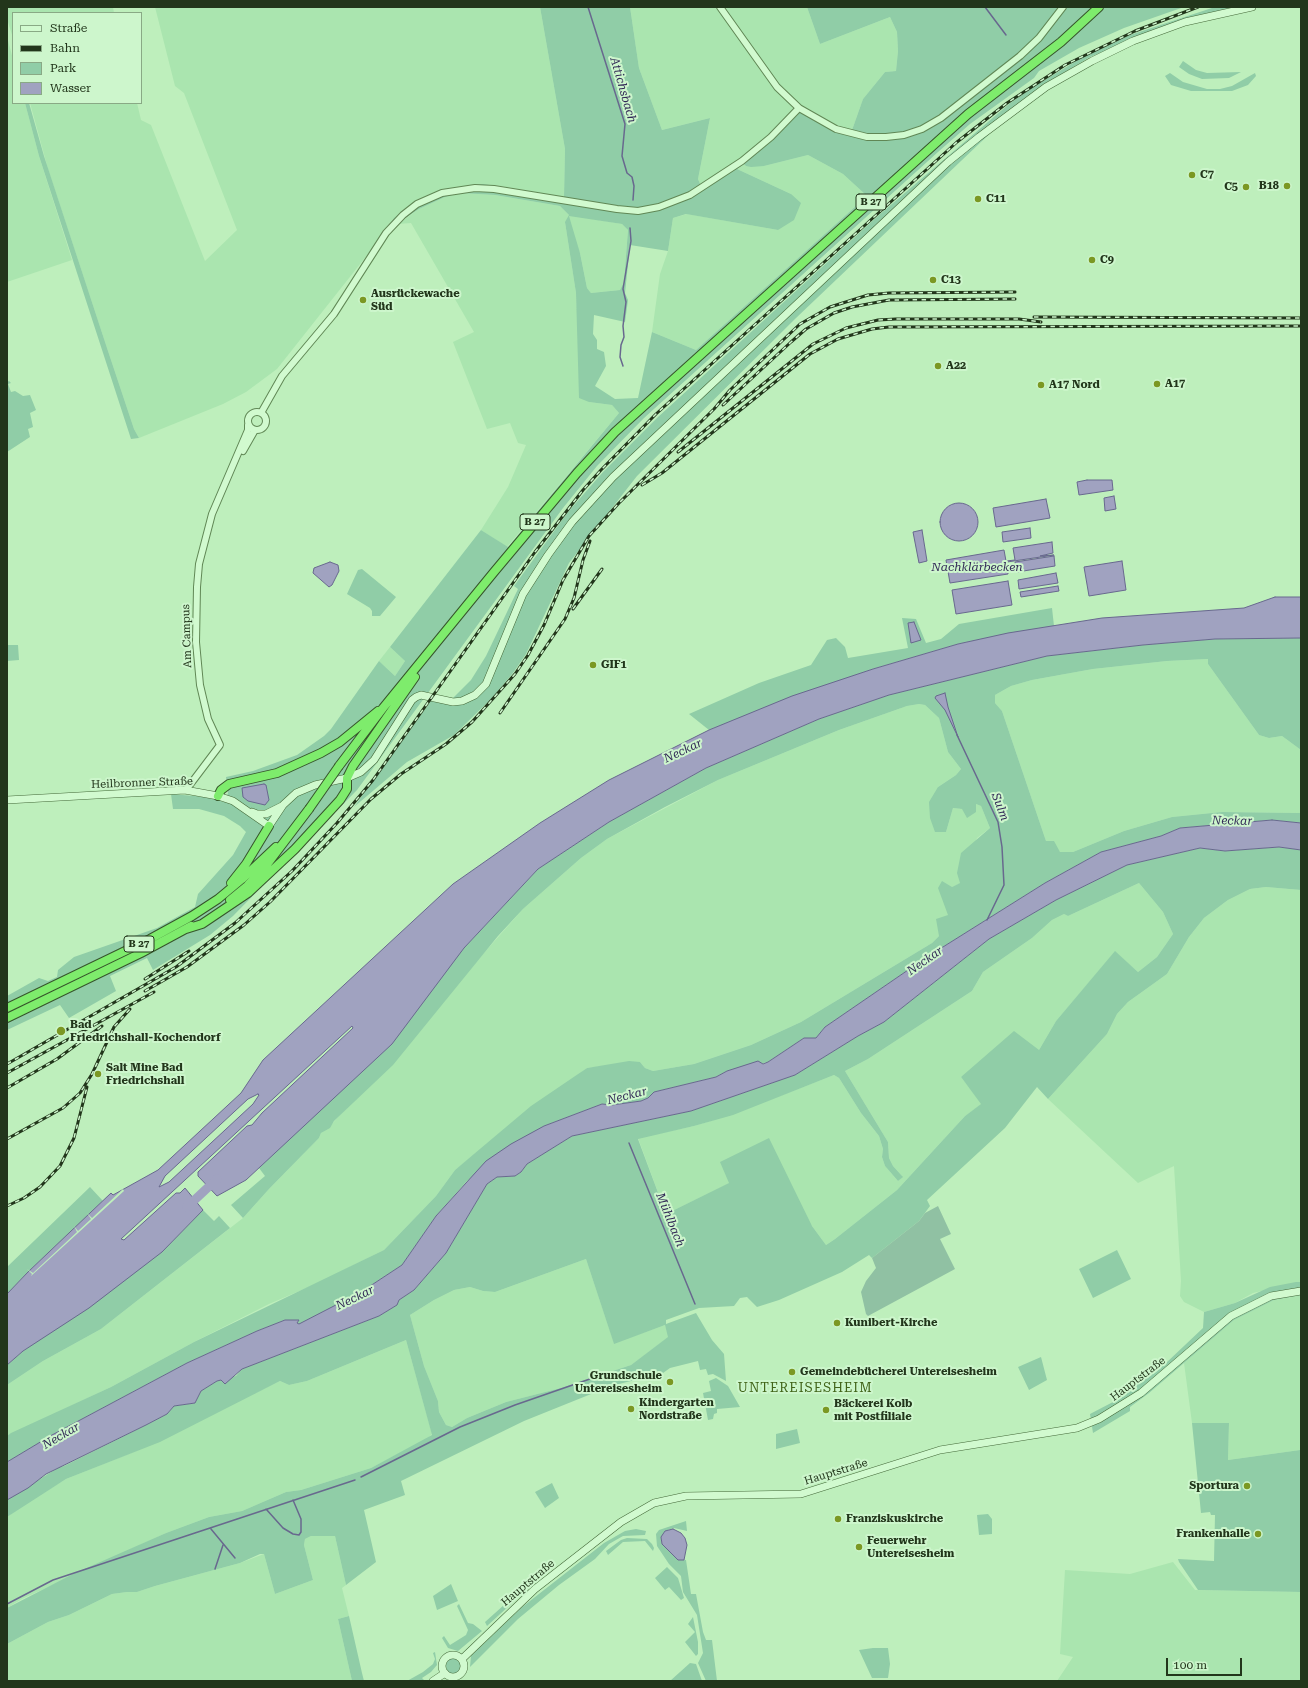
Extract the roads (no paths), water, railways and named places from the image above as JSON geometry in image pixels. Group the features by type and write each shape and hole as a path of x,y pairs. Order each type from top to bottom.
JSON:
{"highway":[{"name":"B 27","path":"7,1008 40,992 72,981 141,953 186,929 229,901 247,886 270,861 339,766 433,646 577,473 615,432 968,114 1066,38 1099,7"},
{"path":"186,929 202,924 248,893 265,878 340,800 347,789 347,778 420,669 433,646"},
{"path":"218,796 221,790 229,784 277,773 321,754 340,742 372,714 383,708"},
{"path":"206,906 239,874 269,826"},
{"name":"B 27","path":"7,1018 43,1000 72,981 167,930 218,899 288,836"}],"main road":[{"path":"269,826 283,805 304,788 347,778 362,772 374,760 412,700 416,697 421,694 453,702 462,701 475,695 486,684 523,594 548,555 572,522 613,477 948,162 1046,87 1092,61 1133,41 1185,22 1252,7"},
{"name":"Heilbronner Straße","path":"7,800 186,790 218,796 240,806 269,826"},
{"path":"240,806 257,814 266,814 283,805"},
{"name":"Hauptstraße","path":"462,1659 535,1589 621,1522 654,1503 686,1496 801,1494 940,1450 1077,1428 1108,1414 1141,1393 1231,1316 1272,1296 1301,1291"},
{"path":"454,1655 462,1659 464,1665 460,1674 451,1676 445,1672 443,1664 447,1658 454,1655"},
{"path":"432,1681 445,1672"}],"street":[{"path":"720,7 773,82 799,108 836,129 868,137 904,135 922,129 941,118 1020,56 1039,38 1063,7"},
{"path":"261,413 282,376 334,314 386,233 399,218 418,204 442,193 475,188 494,189 617,209 638,211 659,208 690,195 742,161 767,141 799,108"},
{"path":"261,413 264,416 266,423 261,429 255,430 248,425 247,420 251,414 261,413"},
{"name":"Am Campus","path":"231,471 248,430 248,425"},
{"name":"Am Campus","path":"186,790 220,745 208,719 201,691 195,611 199,564 218,496 255,430"}],"water":[{"path":"1087,480 1112,480 1113,490 1079,495 1077,482"},
{"path":"1114,496 1116,509 1105,511 1104,498"},
{"path":"1046,499 1050,518 996,527 993,508"},
{"name":"Nachklärbecken","path":"955,503 963,503 973,508 977,515 977,529 973,536 963,541 955,541 945,536 943,533 940,526 940,518 945,508 948,506"},
{"path":"1030,528 1031,538 1003,542 1002,532"},
{"path":"922,530 927,561 919,563 913,532"},
{"name":"Nachklärbecken","path":"1052,542 1053,553 1040,556 1054,555 1007,562 1008,574 950,583 946,560 1004,550 1006,561 1015,560 1013,548"},
{"path":"1054,556 1055,566 1017,572 1015,562"},
{"path":"1122,561 1126,590 1089,596 1084,567"},
{"path":"330,562 338,565 339,571 332,585 329,587 313,573 314,568"},
{"path":"1056,573 1058,583 1019,589 1018,580"},
{"name":"Nachklärbecken","path":"1008,581 1012,605 956,614 952,590"},
{"path":"1058,586 1059,591 1021,597 1020,592"},
{"path":"1275,597 1301,597 1301,638 1215,639 1143,645 1047,656 889,695 819,719 706,768 609,822 538,869 464,948 392,1044 246,1180 217,1196 198,1176 198,1172 247,1126 252,1125 262,1113 353,1028 352,1026 121,1239 124,1240 176,1193 180,1193 185,1188 203,1210 162,1252 89,1308 23,1351 7,1365 7,1294 28,1272 111,1193 113,1195 158,1170 241,1093 263,1060 453,884 540,823 609,780 709,730 792,696 873,669 958,644 1008,633 1102,618 1244,608","holes":["258,1094 259,1095 253,1104 169,1182 159,1187 165,1176 248,1099"]},
{"path":"914,622 921,640 911,643 908,623"},
{"path":"945,693 958,737 945,710 935,698 936,696"},
{"path":"264,784 266,785 269,800 265,805 248,801 243,797 242,788"},
{"path":"1272,820 1301,823 1301,850 1279,847 1225,851 1200,848 1127,865 1056,900 989,939 884,1022 858,1036 795,1075 691,1111 572,1136 527,1164 521,1172 515,1176 497,1177 487,1184 446,1253 414,1290 399,1300 397,1305 379,1316 242,1369 225,1384 221,1380 217,1381 201,1391 195,1403 174,1406 167,1414 46,1474 28,1488 7,1500 7,1462 52,1435 187,1363 257,1331 285,1320 299,1320 297,1323 299,1324 361,1292 402,1265 436,1216 486,1161 511,1144 544,1126 602,1104 612,1105 641,1101 648,1098 654,1092 716,1077 727,1071 758,1061 763,1064 768,1062 804,1038 816,1038 825,1027 927,957 1045,883 1101,852 1161,836 1180,828"},
{"path":"673,1529 681,1533 685,1538 687,1545 684,1560 678,1560 662,1544 661,1537 665,1531"}],"waterway":[{"name":"Attichsbach","path":"588,7 625,124 622,156 627,173 632,177 634,186 633,200"},
{"path":"985,7 1006,35"},
{"name":"Attichsbach","path":"623,366 620,357 621,345 624,337 623,326 626,302 623,289 631,241 630,228"},
{"name":"Sulm","path":"957,735 998,822 1002,847 1004,885 987,920"},
{"name":"Mühlbach","path":"629,1143 695,1304"},
{"name":"Neckar","path":"187,1207 217,1179"},
{"path":"361,1477 460,1427 515,1405 610,1372"},
{"path":"7,1604 53,1580 355,1480"},
{"path":"266,1509 283,1528 293,1534 299,1535 301,1532 301,1519 293,1500"},
{"path":"211,1529 235,1558"},
{"path":"215,1569 223,1545"}],"railway":[{"path":"7,1064 176,967 235,923 292,871 337,823 373,780 535,552 583,490 601,470 656,414 957,142 1007,103 1065,65 1135,31 1198,7"},
{"path":"145,991 187,967 244,925 270,902 371,799 401,774 446,744 472,722 515,674 528,655 544,625 563,580 589,536 619,503 714,409 730,390 800,324 830,307 868,295 889,293 1015,292"},
{"path":"723,405 806,329 834,313 852,307 889,300 1015,299"},
{"path":"1034,317 1301,318"},
{"path":"678,452 813,344 846,328 878,320 896,319 1019,319 1041,322"},
{"path":"642,485 662,473 810,354 838,339 872,329 889,327 1301,326"},
{"path":"500,713 565,619 574,598 583,560 590,541"},
{"path":"573,609 602,569"},
{"path":"145,979 189,951"},
{"path":"7,1073 154,992"},
{"path":"7,1139 63,1108 80,1093 92,1074 114,1027 130,1009"},
{"path":"7,1088 57,1059 102,1026"},
{"path":"7,1206 24,1198 40,1187 60,1166 74,1138 87,1087"}],"place":[{"name":"C7","path":"1192,175"},
{"name":"B18","path":"1287,186"},
{"name":"C5","path":"1246,187"},
{"name":"C11","path":"978,199"},
{"name":"C9","path":"1092,260"},
{"name":"C13","path":"933,280"},
{"name":"Ausrückewache Süd","path":"363,300"},
{"name":"A22","path":"938,366"},
{"name":"A17","path":"1157,384"},
{"name":"A17 Nord","path":"1041,385"},
{"name":"GIF1","path":"593,665"},
{"name":"Bad Friedrichshall-Kochendorf","path":"61,1031"},
{"name":"Salt Mine Bad Friedrichshall","path":"98,1074"},
{"name":"Kunibert-Kirche","path":"837,1323"},
{"name":"Gemeindebücherei Untereisesheim","path":"792,1372"},
{"name":"Grundschule Untereisesheim","path":"670,1382"},
{"name":"Kindergarten Nordstraße","path":"631,1409"},
{"name":"Bäckerei Kolb mit Postfiliale","path":"826,1410"},
{"name":"Sportura","path":"1247,1486"},
{"name":"Franziskuskirche","path":"838,1519"},
{"name":"Frankenhalle","path":"1258,1534"},
{"name":"Feuerwehr Untereisesheim","path":"859,1547"}],"district":[{"name":"UNTEREISESHEIM","path":"805,1388"}]}
